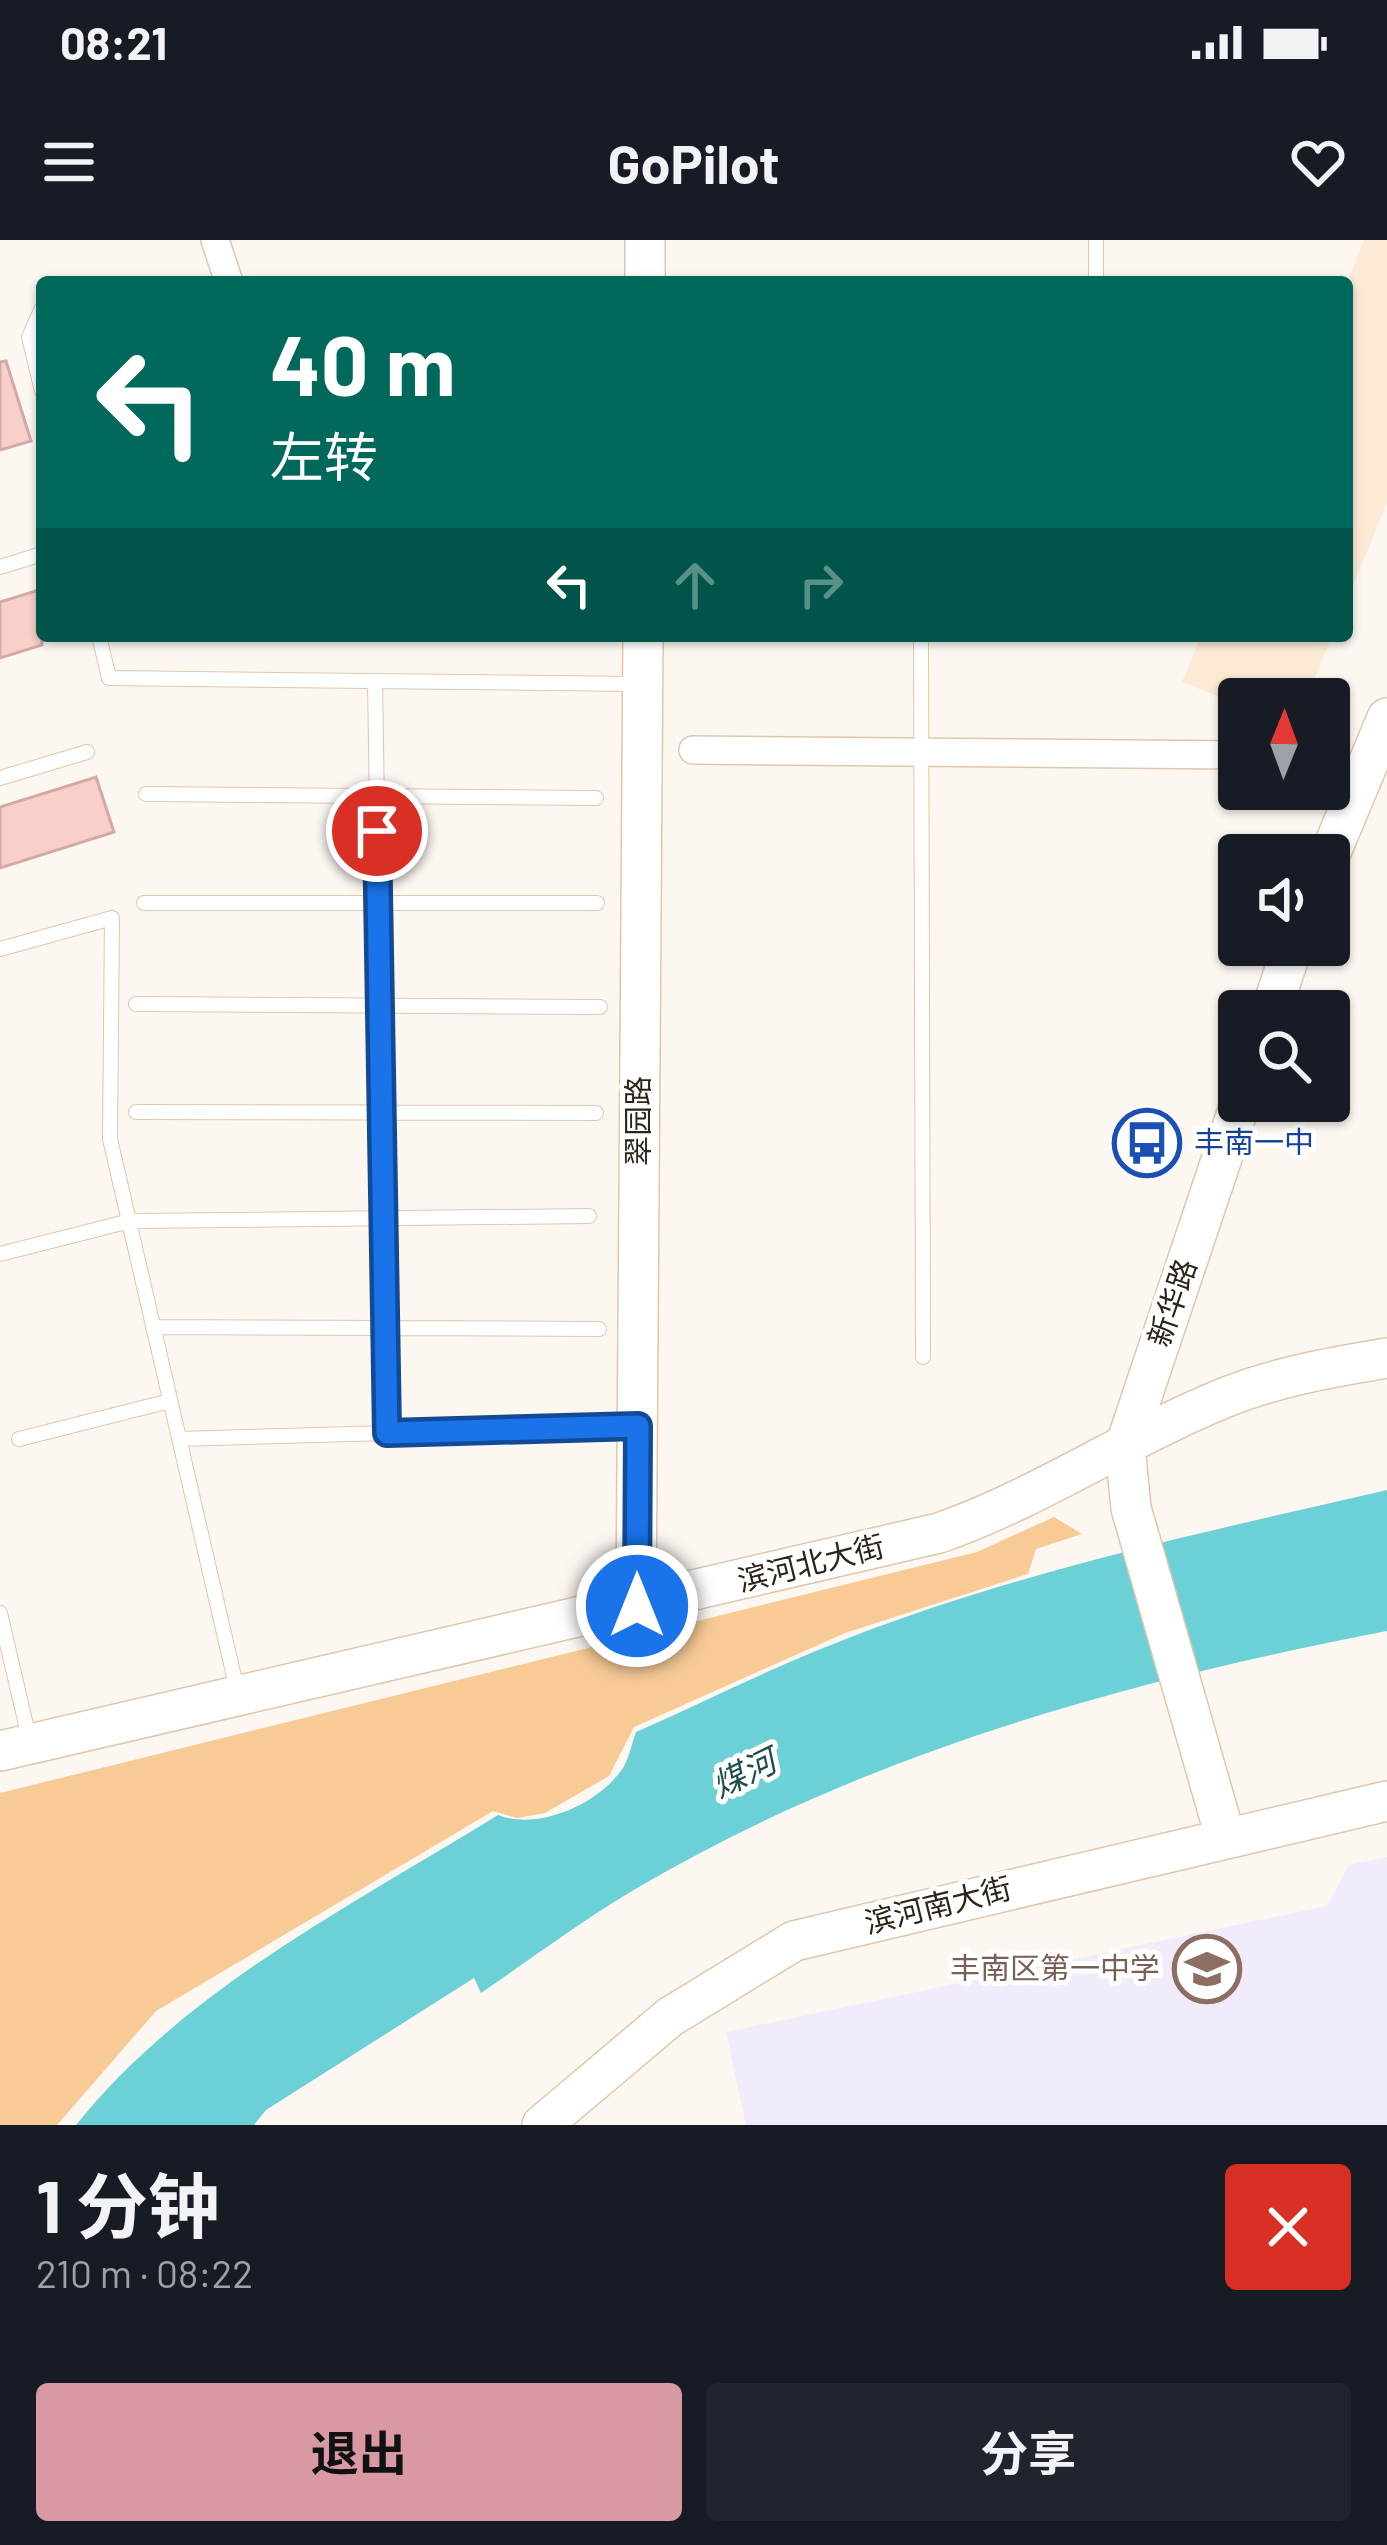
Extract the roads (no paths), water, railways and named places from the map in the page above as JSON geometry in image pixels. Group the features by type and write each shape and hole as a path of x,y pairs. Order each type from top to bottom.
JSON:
{"street":[{"path":"215,240 227,276"},
{"path":"645,240 645,276"},
{"name":"翠园路","path":"637,1606 643,642"},
{"path":"1350,768 1387,718"},
{"path":"693,750 1218,755"},
{"name":"新华路","path":"1225,1836 1131,1508 1125,1447 1234,1122"},
{"name":"滨河北大街","path":"15,1747 939,1533 1004,1510 1226,1397 1387,1358"},
{"name":"滨河南大街","path":"542,2125 670,2017 794,1941 1387,1801"}],"lane":[{"path":"1096,240 1096,276"},
{"path":"36,321 29,337 36,367"},
{"path":"0,567 36,556"},
{"path":"100,642 109,678 642,684"},
{"path":"921,642 923,1357"},
{"path":"374,681 387,1433"},
{"path":"0,778 86,752"},
{"path":"146,794 596,797"},
{"path":"144,903 597,903"},
{"path":"0,949 112,918 110,1139 239,1698"},
{"path":"136,1004 600,1007"},
{"path":"136,1112 596,1113"},
{"path":"0,1254 130,1221 589,1216"},
{"path":"153,1327 599,1329"},
{"path":"19,1439 170,1401"},
{"path":"179,1439 638,1426"},
{"path":"0,1612 15,1747"}],"water":[{"name":"煤河","path":"1387,1490 1387,1631 1094,1699 998,1728 811,1799 632,1891 481,1993 474,1978 266,2110 254,2125 76,2125 168,2032 219,1991 329,1917 498,1815 549,1817 599,1793 623,1768 636,1732 819,1649 979,1593 1114,1555"}],"place":[{"name":"丰南一中","path":"1147,1143"},
{"name":"丰南区第一中学","path":"1207,1969"}]}
